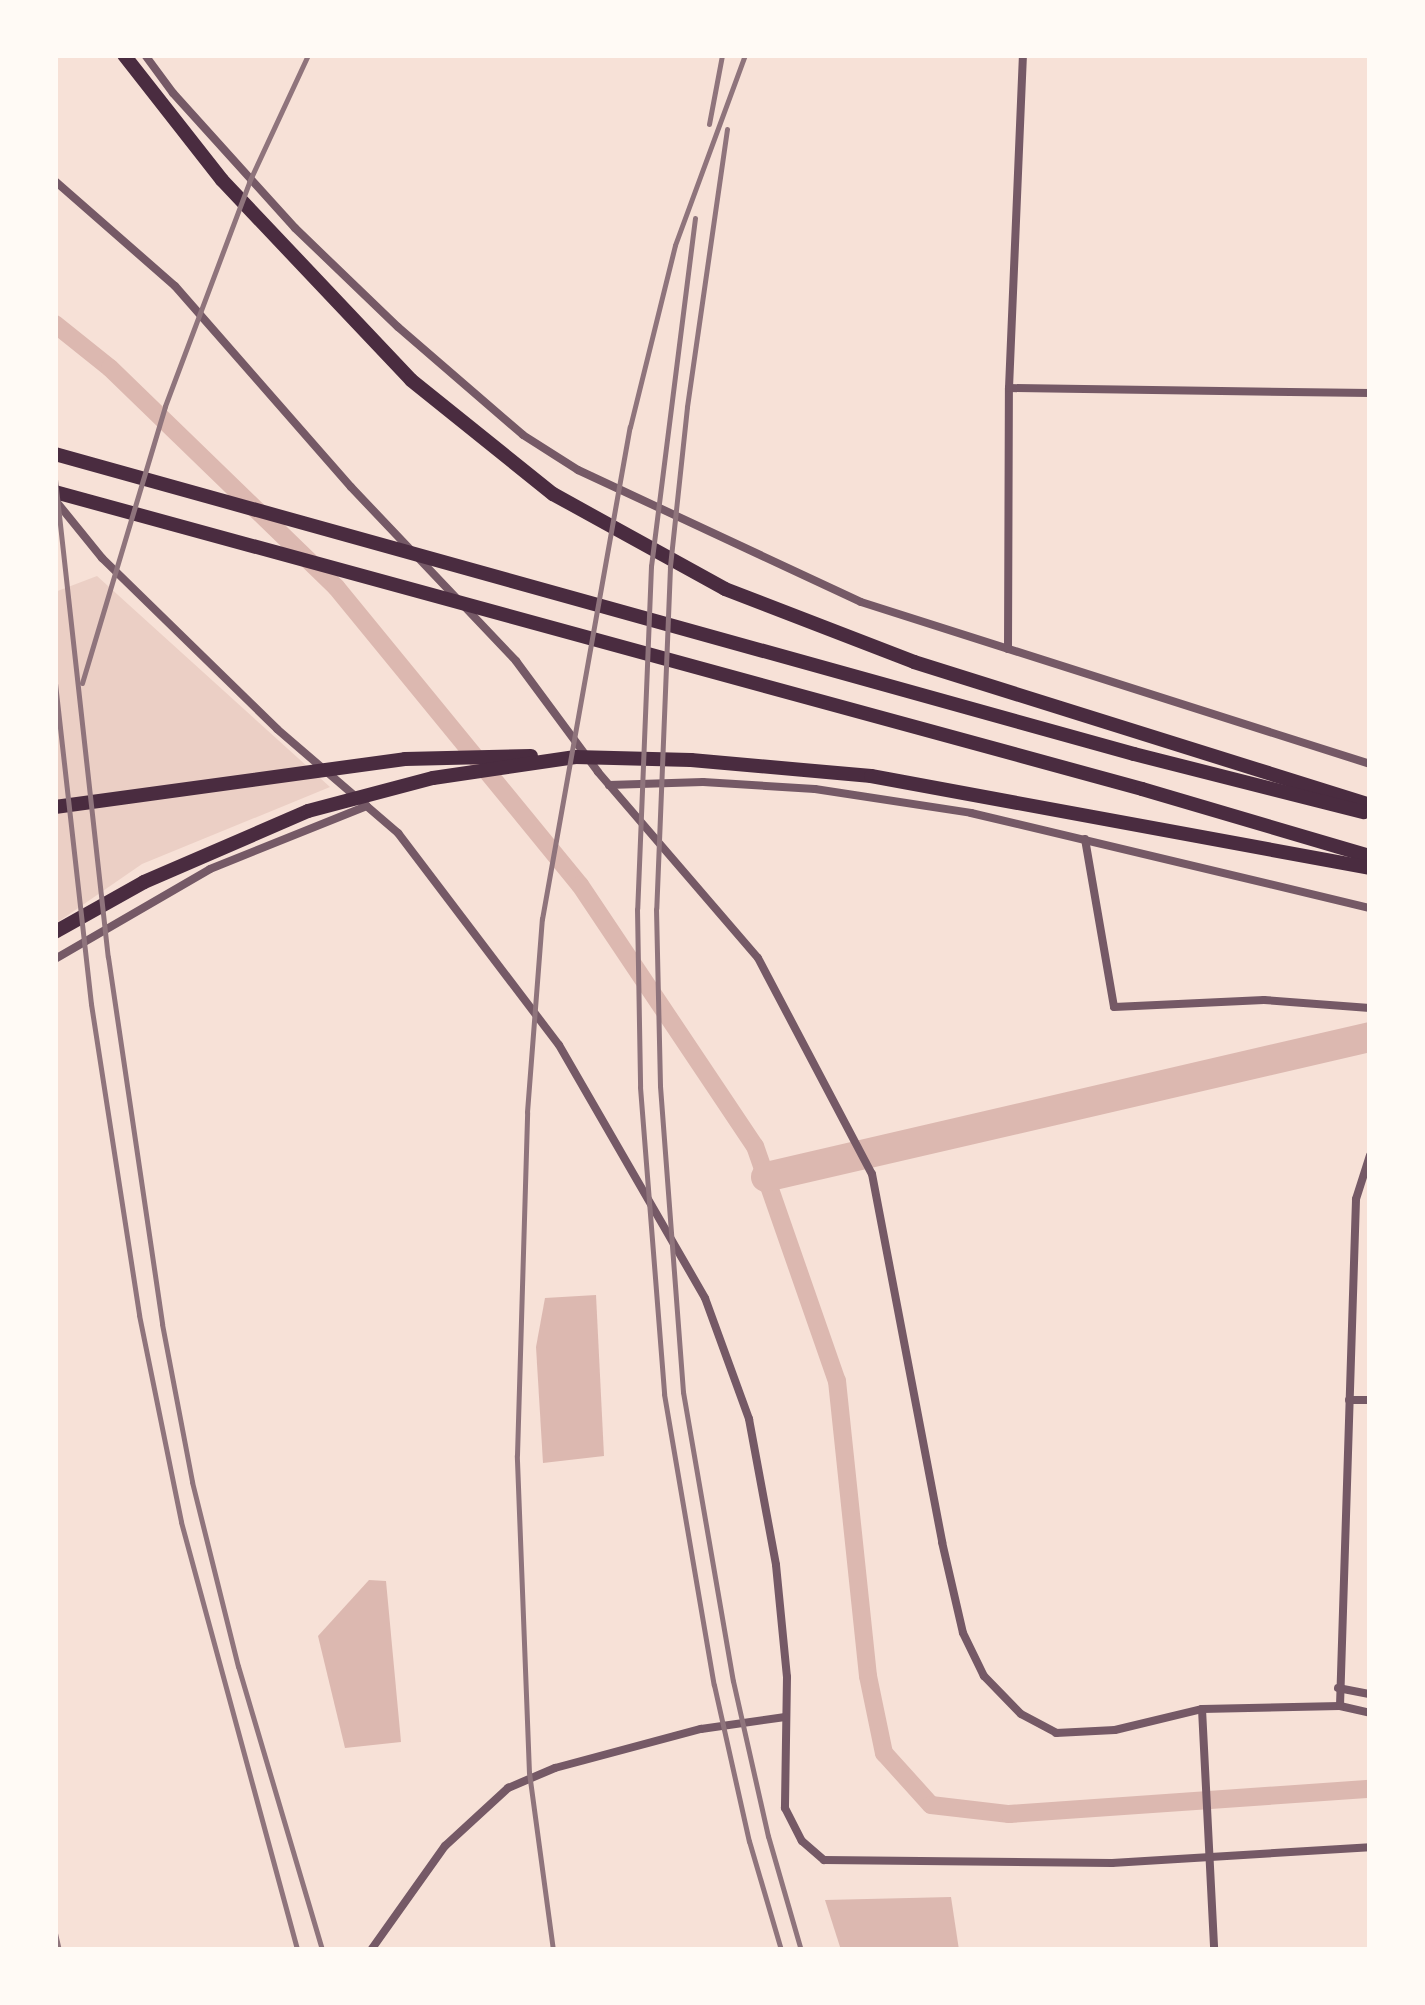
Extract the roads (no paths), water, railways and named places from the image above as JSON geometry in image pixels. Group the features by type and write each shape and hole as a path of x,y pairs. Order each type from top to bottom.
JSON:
{"highway":[{"path":"111,55 156,96"},
{"path":"124,55 222,180 411,380 554,494 726,589 914,662 1370,805"},
{"path":"55,454 1115,748 1370,814"},
{"path":"55,492 1142,789 1370,856"},
{"path":"55,932 178,866 308,811 415,782 575,757"},
{"path":"55,807 420,758 691,760 872,776 1370,868"}],"street":[{"path":"145,55 173,93 295,228 436,362 523,435 578,470 844,594 1370,764"},
{"path":"1008,648 1009,388 1023,55"},
{"path":"55,181 175,286 351,487 516,662 609,785 758,958 872,1174 942,1542 963,1634 984,1676 1021,1714 1056,1733 1115,1730 1202,1710 1340,1706 1370,1713"},
{"path":"1009,388 1370,393"},
{"path":"55,500 102,558 276,729 398,833 558,1045 705,1298 750,1419 776,1565 787,1677 786,1808 802,1841 824,1860 1112,1862 1370,1847"},
{"path":"609,785 703,782 815,789 970,814 1370,908"},
{"path":"55,959 210,870 367,806"},
{"path":"1085,839 1114,1007 1264,1000 1370,1008"},
{"path":"1340,1706 1356,1199 1370,1155"},
{"path":"1348,1400 1370,1400"},
{"path":"1338,1688 1370,1694"},
{"path":"1202,1710 1214,1950"},
{"path":"371,1950 445,1846 508,1788 555,1768 701,1729 786,1718"}],"waterway":[{"path":"55,324 110,368 336,587 580,885 755,1146 837,1381 868,1676 884,1753 931,1805 1009,1814 1370,1789"},
{"path":"766,1177 1370,1037"}],"railway":[{"path":"82,683 165,406 249,182 308,55"},
{"path":"709,124 722,55"},
{"path":"553,1950 529,1773 517,1455 527,1112 542,919 630,427 675,245 745,55"},
{"path":"727,129 687,407 670,567 656,909 660,1086 683,1392 733,1681 768,1836 801,1950"},
{"path":"695,218 651,566 637,909 640,1087 664,1394 714,1685 749,1841 781,1950"},
{"path":"55,479 108,957 162,1324 192,1482 238,1666 322,1950"},
{"path":"55,683 91,1004 139,1315 181,1522 297,1950"},
{"path":"55,1933 59,1950"}]}
